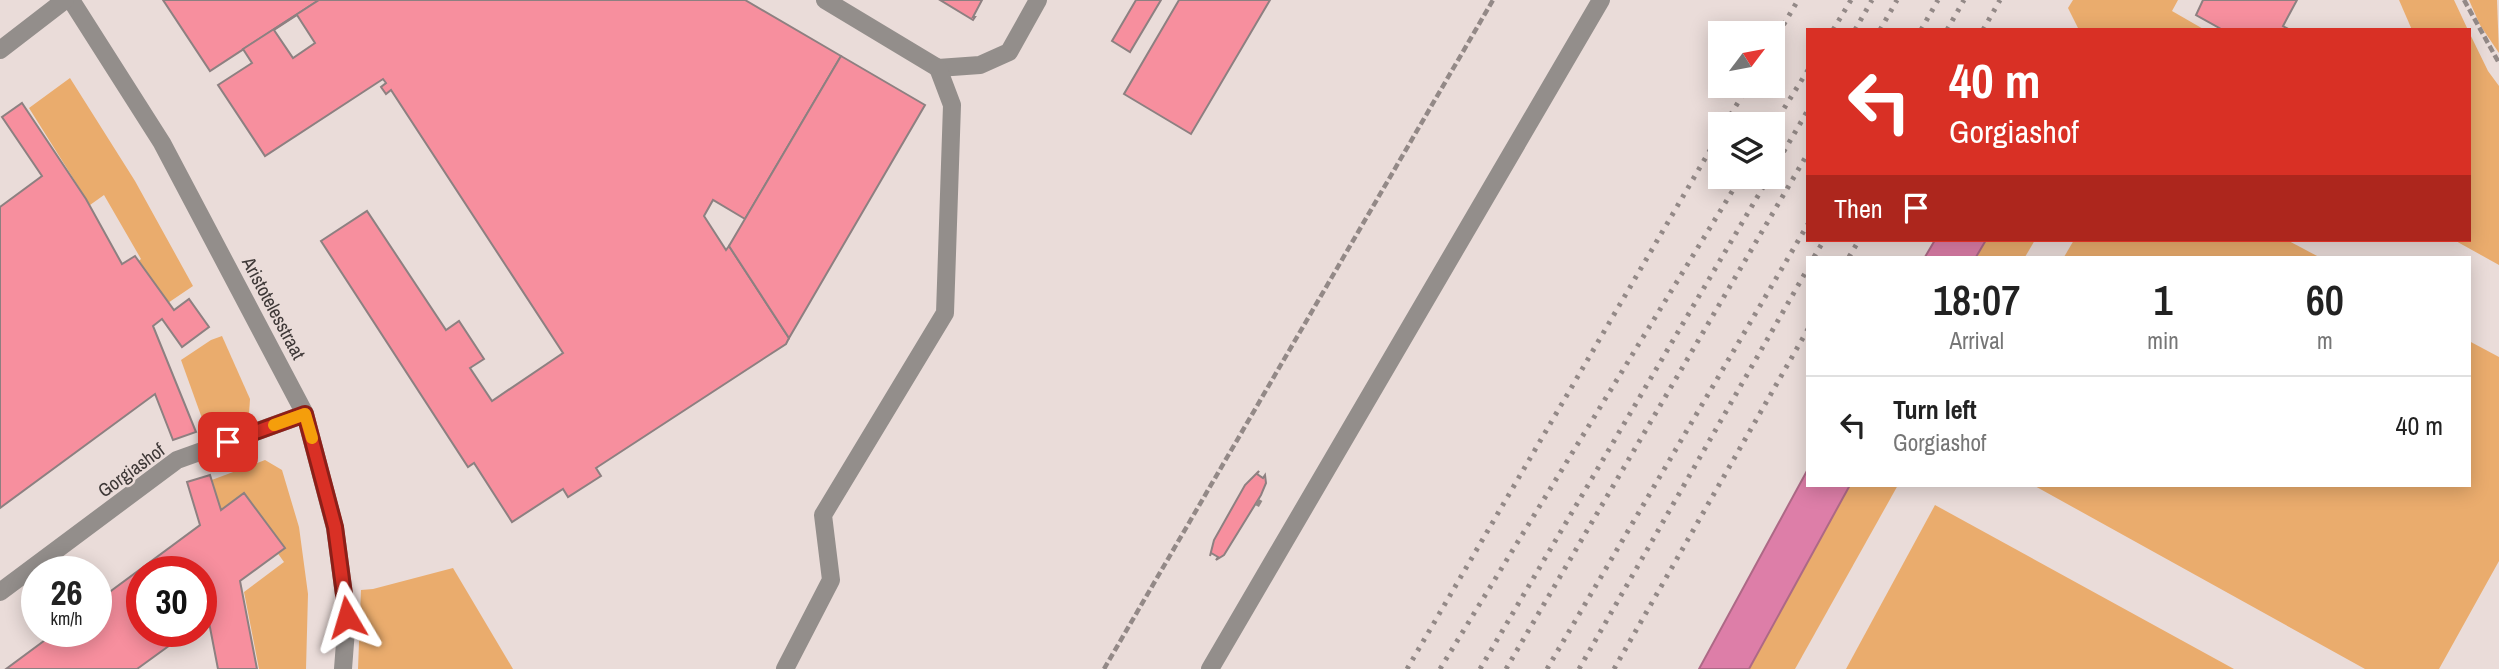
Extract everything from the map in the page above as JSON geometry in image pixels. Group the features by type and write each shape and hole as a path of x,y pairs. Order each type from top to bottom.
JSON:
{"street":[{"path":"0,50 65,0"},
{"name":"Aristotelesstraat","path":"71,0 162,143 305,414 335,527 347,617 343,669"},
{"path":"825,0 937,68 980,65 1009,52 1038,0"},
{"path":"1210,669 1601,0"},
{"path":"785,669 831,580 823,514 945,313 952,105 937,68"},
{"name":"Gorgiashof","path":"0,592 177,460 305,414"}],"path":[{"path":"1104,669 1493,0"},
{"path":"2464,0 2499,63"},
{"path":"1257,506 1262,497"}],"shaded area":[{"path":"2073,0 2178,0 2172,11 2202,28 2078,28 2068,8"},
{"path":"2399,0 2454,0 2467,28 2411,28"},
{"path":"2469,0 2497,0 2499,53 2480,25"},
{"path":"2471,36 2488,71 2499,86 2499,265 2458,242 2471,242"},
{"path":"70,78 135,181 193,286 162,307 134,265 141,259 104,195 90,205 29,108"},
{"path":"1934,242 1985,242 1977,256 1926,256"},
{"path":"1985,242 2034,242 2026,256 1977,256"},
{"path":"2073,242 2291,242 2317,256 2065,256"},
{"path":"222,336 250,399 249,414 208,435 181,360 211,340"},
{"path":"2471,342 2499,357 2499,561 2439,669 2365,669 2037,487 2471,487"},
{"path":"265,460 282,470 299,527 308,594 306,669 259,669 244,592 284,562 241,502 220,516 209,481"},
{"path":"1806,473 1806,487 1849,487 1749,669 1699,669"},
{"path":"1849,487 1897,487 1795,669 1749,669"},
{"path":"1935,505 2234,669 1846,669"},
{"path":"453,568 513,669 358,669 361,590"}],"building":[{"path":"163,0 319,0 210,71"},
{"path":"319,0 745,0 841,56 745,219 713,200 704,216 726,250 729,246 789,338 786,344 596,468 601,476 568,497 563,489 512,522 474,463 468,467 321,241 367,211 446,330 459,321 484,359 470,368 492,401 563,353 391,90 386,94 381,87 386,83 383,79 265,156 218,85 252,63 243,49","holes":["297,15 315,43 293,58 274,30"]},
{"path":"940,0 982,0 973,20"},
{"path":"1136,0 1161,0 1130,52 1112,41"},
{"path":"1179,0 1270,0 1191,134 1124,94"},
{"path":"2203,0 2297,0 2283,26 2286,28 2219,28 2196,15"},
{"path":"841,56 925,105 789,338 729,246"},
{"path":"22,103 86,199 122,264 135,256 174,310 189,299 209,327 182,347 162,319 153,326 196,432 173,440 155,394 0,508 0,207 42,176 2,117"},
{"path":"1259,471 1257,474 1263,478 1265,475 1266,483 1261,495 1224,555 1216,560 1218,557 1211,553 1210,556 1214,540 1245,485"},
{"path":"210,475 221,510 244,493 285,548 240,581 257,669 218,669 214,647 217,647 217,556 158,556 200,525 187,482"},
{"path":"126,580 126,647 167,647 137,669 6,669 36,647 112,647 112,590"}],"railway":[{"path":"1785,22 1798,0"},
{"path":"1834,28 1851,0"},
{"path":"1856,28 1872,0"},
{"path":"1881,28 1897,0"},
{"path":"1922,28 1938,0"},
{"path":"1948,28 1964,0"},
{"path":"1984,28 2000,0"},
{"path":"1782,112 1806,73"},
{"path":"1732,112 1741,98"},
{"path":"1785,149 1806,113"},
{"path":"1407,669 1708,154"},
{"path":"1506,669 1806,156"},
{"path":"1440,669 1734,189"},
{"path":"1480,669 1762,189"},
{"path":"1547,669 1806,227"},
{"path":"1815,256 1823,242"},
{"path":"1850,256 1858,242"},
{"path":"1579,669 1806,272"},
{"path":"1614,669 1806,333"}],"slow traffic":[{"path":"274,425 305,414 312,438"}],"route":[{"path":"228,442 305,414 335,527 347,617"}]}
